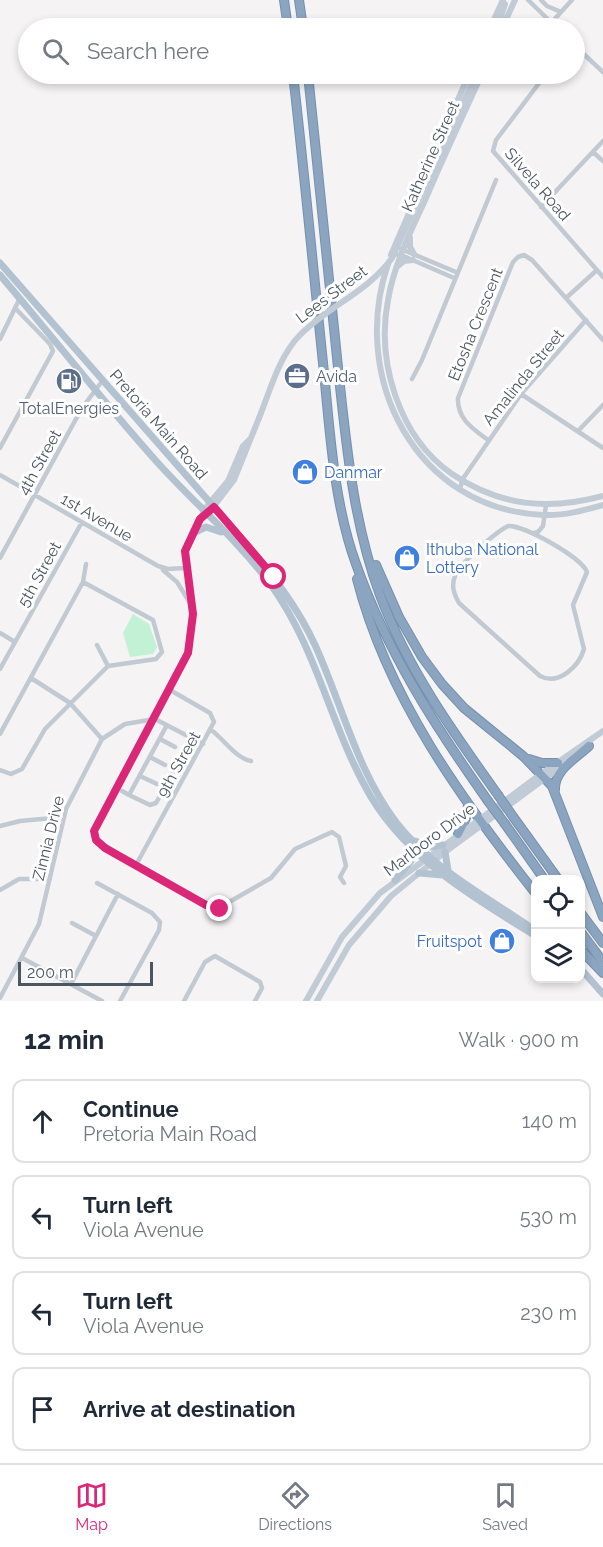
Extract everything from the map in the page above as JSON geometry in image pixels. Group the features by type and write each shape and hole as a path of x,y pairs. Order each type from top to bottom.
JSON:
{"highway":[{"path":"284,0 287,18"},
{"path":"299,0 302,18"},
{"path":"294,84 333,456 345,523 365,606 392,674 420,728 468,805 531,887"},
{"path":"309,84 348,461 365,543 380,595 399,640 440,711 555,875"},
{"path":"365,543 371,550 399,617 436,676 475,718 523,756 543,776 555,793 603,917"},
{"path":"356,563 377,620 399,665 438,729 541,875"},
{"path":"555,793 555,780 560,772 589,746"},
{"path":"523,756 542,763 558,763"},
{"path":"458,834 466,818 468,805"},
{"path":"585,919 603,944"},
{"path":"585,938 603,962"},
{"path":"585,954 603,973"}],"main road":[{"path":"495,18 505,0"},
{"path":"500,18 505,0"},
{"path":"506,18 514,0"},
{"name":"Katherine Street","path":"465,84 392,251 380,295 376,325 382,374 395,413 409,441 427,465 460,490 491,505 545,515 603,505"},
{"name":"Lees Street","path":"204,515 237,475 249,440 294,340 370,282 392,258 472,84"},
{"name":"Katherine Street","path":"477,84 412,229 397,268 385,319 386,353 395,396 408,424 423,446 445,469 499,498 546,505 603,496"},
{"path":"397,268 404,261 414,257 409,244 412,229"},
{"name":"Pretoria Main Road","path":"0,263 21,282 274,577 296,609 321,660 365,772 380,799 410,838 430,859"},
{"name":"Pretoria Main Road","path":"0,275 127,429 204,515 267,579 289,612 311,654 361,777 379,809 410,847 430,859"},
{"path":"193,533 206,527 225,534"},
{"name":"Marlboro Drive","path":"543,776 603,731"},
{"name":"Marlboro Drive","path":"306,1001 349,927 364,908 395,880 430,859 543,776 603,736"},
{"name":"Marlboro Drive","path":"444,848 458,834 481,821"},
{"path":"410,838 428,847 444,848 448,874"},
{"path":"395,880 411,861 410,847"},
{"path":"430,859 477,900 531,933"},
{"name":"Marlboro Drive","path":"317,1001 349,945 367,921 419,873 430,859"},
{"path":"419,873 448,874 533,929"},
{"path":"585,974 603,994"}],"street":[{"path":"528,0 546,18"},
{"path":"541,0 547,6 561,12"},
{"path":"556,18 572,0"},
{"path":"585,55 603,72"},
{"name":"Silvela Road","path":"539,84 493,147 500,160 603,277"},
{"path":"541,207 603,141"},
{"path":"593,152 603,161"},
{"path":"412,379 422,360 456,272 496,180"},
{"path":"392,251 402,252 456,272"},
{"name":"Etosha Crescent","path":"488,440 464,419 459,409 458,398 515,260 521,255 529,257 603,340"},
{"path":"414,257 454,278"},
{"path":"566,298 597,270"},
{"path":"0,339 20,298"},
{"path":"0,448 53,351 50,344 15,308"},
{"name":"Amalinda Street","path":"462,480 521,394 586,320"},
{"name":"4th Street","path":"0,558 95,389 103,380"},
{"path":"521,394 603,448"},
{"path":"579,432 603,405"},
{"name":"1st Avenue","path":"0,475 158,566 168,569 185,568"},
{"path":"460,490 462,480"},
{"path":"531,532 538,532 543,526 546,505"},
{"path":"204,515 185,551 185,568 192,608 192,632 188,653 94,831 96,840 102,846 217,909 271,878 291,852 332,832 339,837 346,866 340,878 344,883"},
{"name":"5th Street","path":"0,669 82,522"},
{"path":"513,526 531,532 582,564 586,572 573,605 584,641 583,652 565,675 548,679 540,676 459,603 453,589 454,579 460,568 501,530 513,526"},
{"path":"543,526 551,543"},
{"path":"0,734 83,582 86,564"},
{"path":"158,566 177,582 192,608"},
{"path":"0,770 11,774 20,771 45,729 108,666 156,659 162,652 155,624 150,618 83,582"},
{"path":"0,633 15,642"},
{"path":"97,645 108,666"},
{"path":"31,678 70,703 102,739"},
{"name":"9th Street","path":"136,865 214,722 210,713 170,690"},
{"path":"155,719 203,744"},
{"name":"Zinnia Drive","path":"0,998 39,924 63,818 72,792 102,739 125,724 155,719"},
{"path":"129,795 167,725"},
{"path":"210,729 225,740 238,756 251,761"},
{"path":"123,791 150,805 156,804 192,738"},
{"path":"160,739 175,747"},
{"path":"150,757 165,765"},
{"path":"140,776 157,784"},
{"path":"0,826 20,821 63,818"},
{"path":"0,890 19,879 50,879"},
{"path":"97,883 152,913 160,925 120,1001"},
{"path":"71,984 118,894"},
{"path":"72,924 96,936"},
{"path":"184,1001 205,962 214,956 258,979 261,988 255,1001"},
{"path":"22,958 102,1001"}],"green space":[{"path":"133,614 149,624 157,647 153,654 130,657 123,633"}],"place":[{"name":"Avida","path":"297,376"},
{"name":"TotalEnergies","path":"69,381"},
{"name":"Danmar","path":"305,472"},
{"name":"Ithuba National Lottery","path":"407,558"},
{"name":"Fruitspot","path":"502,941"}],"route":[{"path":"220,909 206,905 105,848 96,840 94,831 188,653 193,614 184,556 200,519 214,507 274,577"}]}
